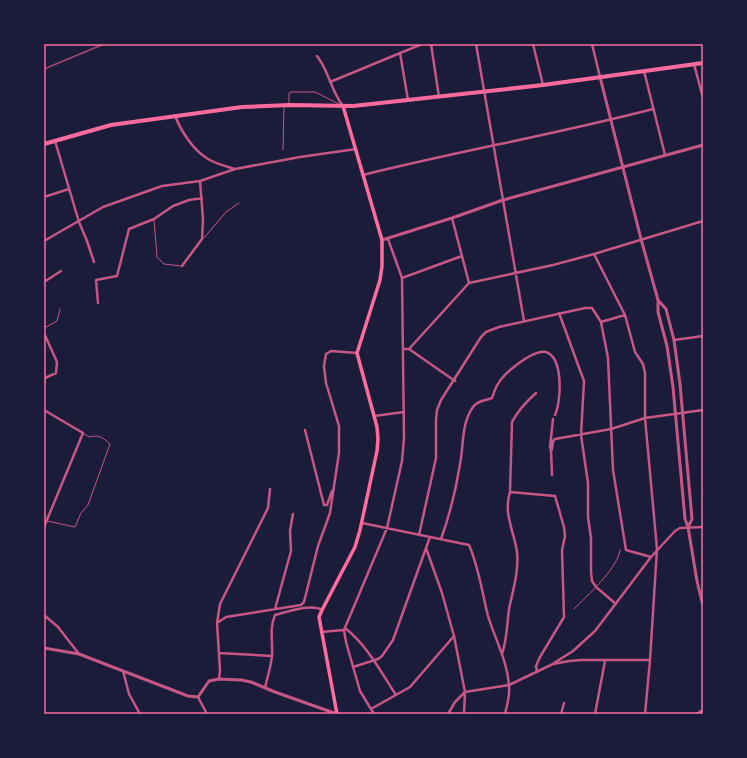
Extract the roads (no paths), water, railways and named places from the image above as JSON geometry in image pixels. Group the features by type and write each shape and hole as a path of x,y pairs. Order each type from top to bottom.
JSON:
{"main road":[{"path":"44,144 111,125 242,106 343,106 408,101 543,85 703,63"},
{"path":"337,714 319,617 354,547 362,523 378,451 378,434 358,353 380,280 382,266 382,240 343,106"}],"street":[{"path":"330,82 422,44"},
{"path":"431,44 439,98"},
{"path":"476,44 524,321"},
{"path":"533,44 543,85"},
{"path":"592,44 610,120 658,300 658,312 673,387 685,519 688,527 703,606"},
{"path":"400,53 408,101"},
{"path":"318,56 323,63 338,100 343,106"},
{"path":"694,64 703,98"},
{"path":"644,71 665,155"},
{"path":"363,175 653,109"},
{"path":"175,116 179,125 199,151 217,164 235,169"},
{"path":"55,141 79,222 94,262"},
{"path":"382,240 503,200 622,166 703,145"},
{"path":"44,241 103,207 162,186 200,181 235,169 300,157 356,149"},
{"path":"182,266 202,239 202,198 200,181"},
{"path":"44,197 69,189"},
{"path":"98,303 96,280 117,276 129,229 154,219 173,206 189,200 202,198"},
{"path":"452,218 468,283"},
{"path":"409,349 468,283 594,254 703,221"},
{"path":"374,714 360,691 344,629 387,528 402,461 404,349 402,278 388,239"},
{"path":"594,254 625,314 635,352 643,364 645,372 645,418 657,549 645,714"},
{"path":"402,278 462,256"},
{"path":"44,282 60,271"},
{"path":"658,300 666,309 674,340 680,384 692,519 688,527"},
{"path":"419,534 436,458 437,410 481,337 486,332 499,327 559,313 592,308 601,322 608,358 613,470 626,550 651,557"},
{"path":"658,312 666,309"},
{"path":"559,313 584,381 582,435 588,483 588,517 591,538 592,581 596,587 616,604"},
{"path":"601,322 625,314"},
{"path":"44,333 57,362 56,373 44,377 44,383"},
{"path":"674,340 703,336"},
{"path":"404,349 409,349 455,381"},
{"path":"217,623 226,617 301,605 304,602 318,546 330,513 339,452 339,426 326,383 324,358 326,354 331,351 358,353"},
{"path":"442,539 450,516 455,494 465,426 473,406 480,401 492,398 498,383 516,365 540,352 547,352 556,362 560,376 558,404 555,415"},
{"path":"502,655 506,641 517,566 517,551 507,509 507,500 510,492 512,422 516,414 536,393"},
{"path":"44,410 83,433 44,527"},
{"path":"551,450 555,439 611,429 645,418 703,410"},
{"path":"374,416 404,412"},
{"path":"552,474 550,447 553,419"},
{"path":"305,430 324,504 327,504 334,489"},
{"path":"218,679 220,670 217,623 220,604 268,508 270,489"},
{"path":"510,492 555,496 564,527 565,536 562,558 564,617 540,657 536,666 537,672"},
{"path":"275,609 291,551 290,531 293,514"},
{"path":"362,523 469,545 476,561 488,616 502,655 509,685 505,714"},
{"path":"448,714 455,702 465,692 509,685 553,664 573,651 595,631 657,549 680,528 703,527"},
{"path":"353,667 382,656 393,640 430,537"},
{"path":"426,548 442,593 454,636 465,692 464,714"},
{"path":"265,687 272,656 271,625 275,615 309,607 317,607 322,610"},
{"path":"44,615 58,627 79,654"},
{"path":"321,632 344,629 358,640 374,660 396,696"},
{"path":"371,709 396,696 417,681 454,636"},
{"path":"44,648 79,654 188,696 198,697"},
{"path":"219,653 272,656"},
{"path":"595,714 605,660"},
{"path":"553,664 569,661 650,660"},
{"path":"123,671 129,694 140,714"},
{"path":"198,697 210,681 218,679 251,682 337,714"},
{"path":"198,697 207,714"},
{"path":"561,714 564,703"},
{"path":"697,714 703,710"}],"lane":[{"path":"289,105 290,92 315,92 343,106"},
{"path":"283,150 284,105"},
{"path":"202,239 226,212 239,203"},
{"path":"154,219 157,257 164,264 182,266"},
{"path":"44,328 56,321 60,309"},
{"path":"47,521 75,527 81,513 88,505 110,444 102,437 95,435 90,437 83,433"},
{"path":"574,609 596,587 615,562 620,550"}],"railway":[{"path":"44,69 104,44"}]}
